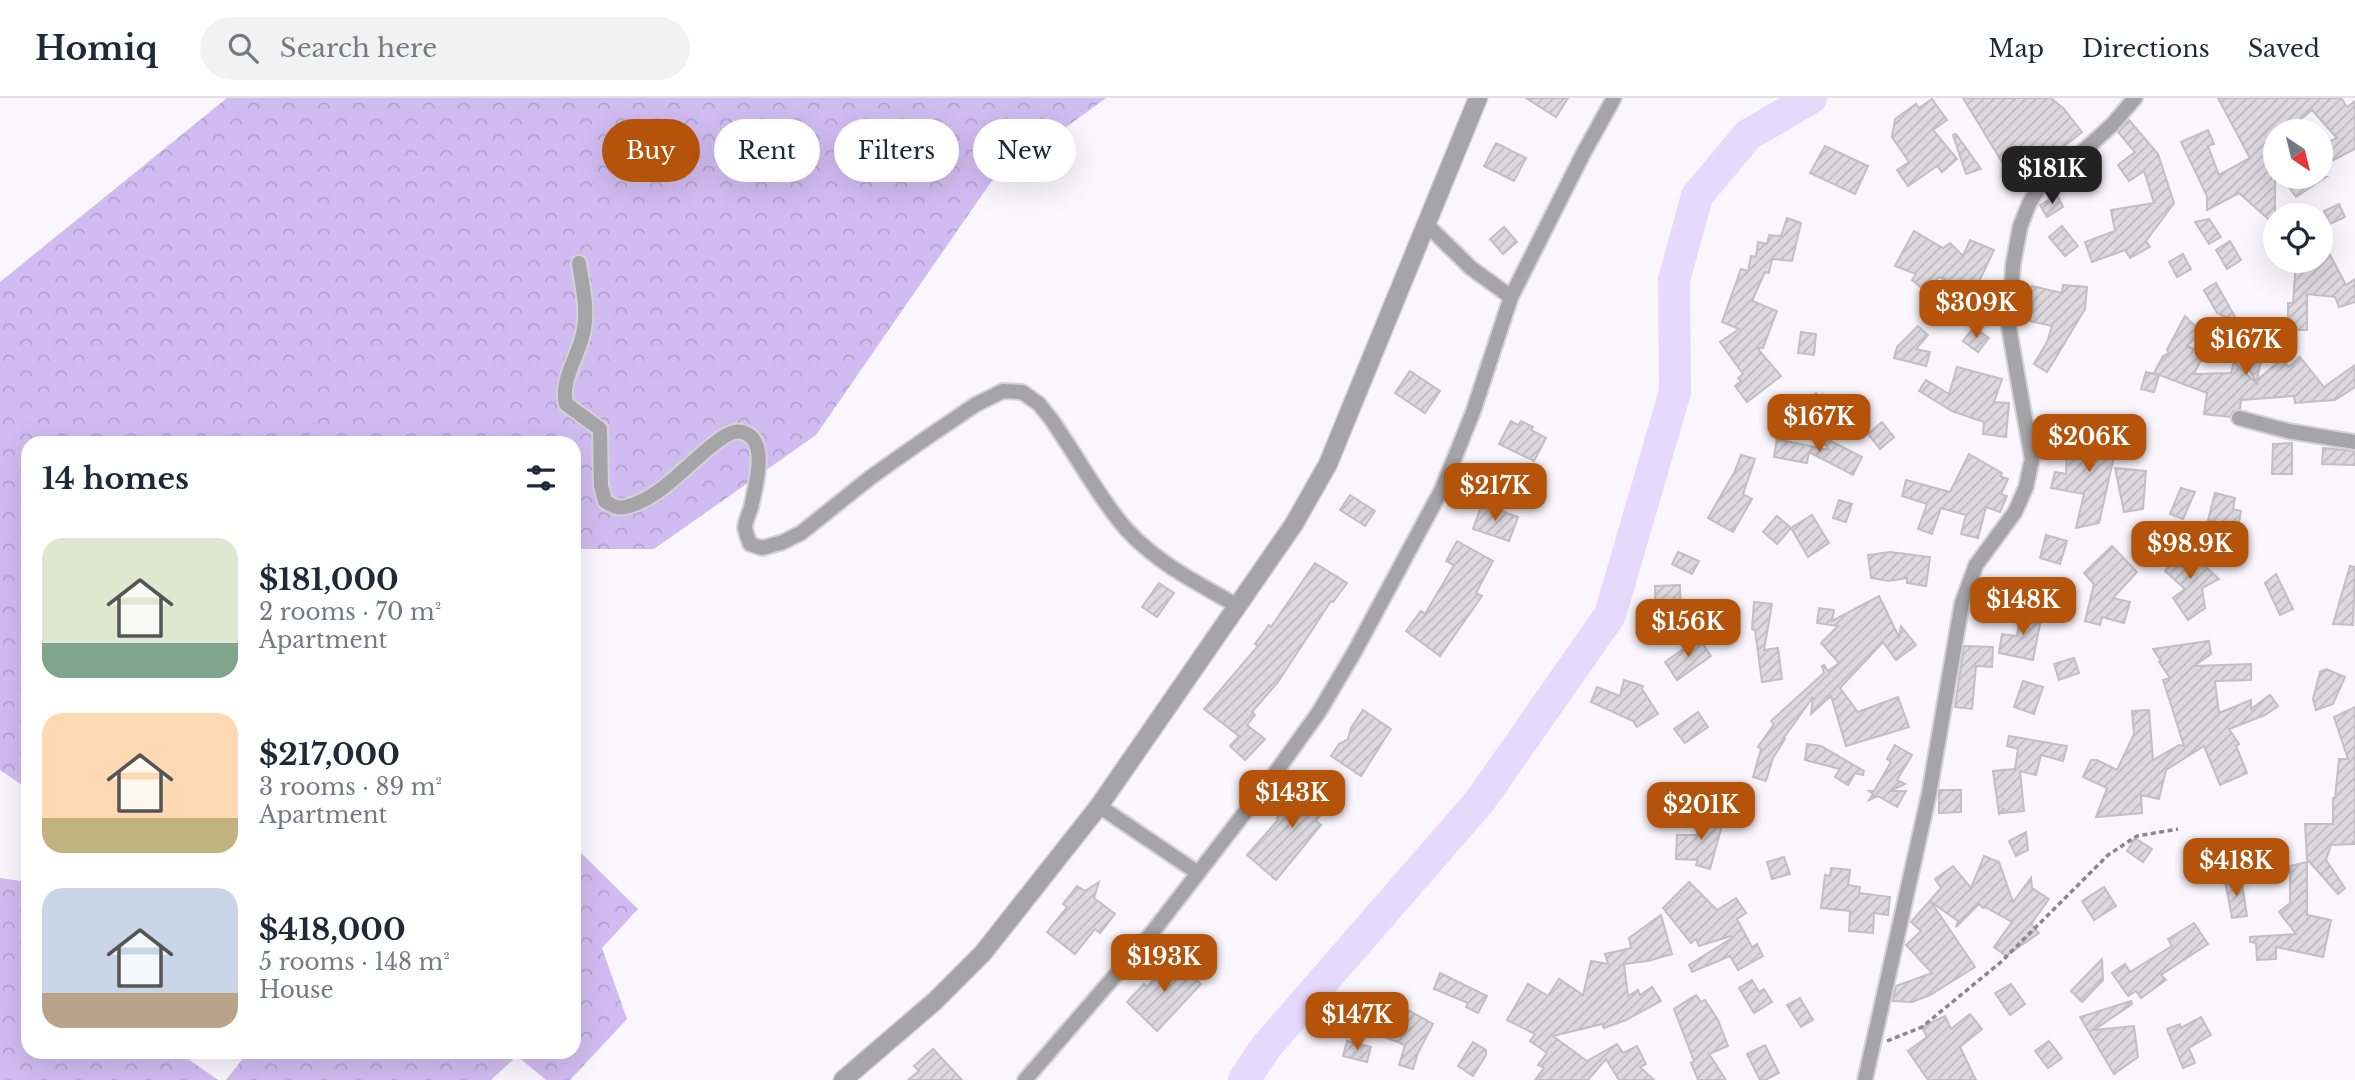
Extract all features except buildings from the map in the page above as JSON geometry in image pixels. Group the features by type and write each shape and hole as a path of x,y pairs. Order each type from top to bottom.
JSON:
{"street":[{"path":"843,1080 935,1001 983,953 1099,806 1294,524 1328,464 1478,98"},
{"path":"1025,1080 1136,952 1299,741 1325,701 1442,489 1485,379 1511,297 1614,98"},
{"path":"1865,1080 1929,794 1962,604 1976,565 2015,512 2026,487 2032,459 2009,328 2012,265 2021,227 2029,204 2041,184 2112,125 2135,98"},
{"path":"1426,224 1471,268 1511,297"},
{"path":"579,263 586,312 584,333 563,391 566,404 600,429 601,486 605,501 613,506 623,508 651,495 674,480 726,435 739,431 749,434 757,447 759,462 745,527 750,544 762,548 801,533 871,478 975,405 1003,391 1022,391 1039,404 1051,419 1118,520 1139,541 1181,575 1238,606"},
{"path":"2239,418 2288,431 2355,442"},
{"path":"1099,806 1198,873"}],"path":[{"path":"1872,1047 1922,1027 2001,962 2108,855 2137,836 2178,829"}],"green space":[{"path":"227,98 1106,98 1076,120 973,119 973,182 991,182 816,435 654,549 581,549 581,436 21,436 21,784 0,770 0,282"},
{"path":"581,853 638,909 602,948 627,1019 570,1080 546,1080 521,1059 581,1059"},
{"path":"0,878 21,881 21,1059 188,1059 218,1080 0,1080"},
{"path":"242,1059 514,1059 491,1080 226,1080"}],"waterway":[{"path":"1244,1080 1266,1047 1480,801 1610,615 1675,392 1674,280 1697,196 1748,135 1811,98"}]}
